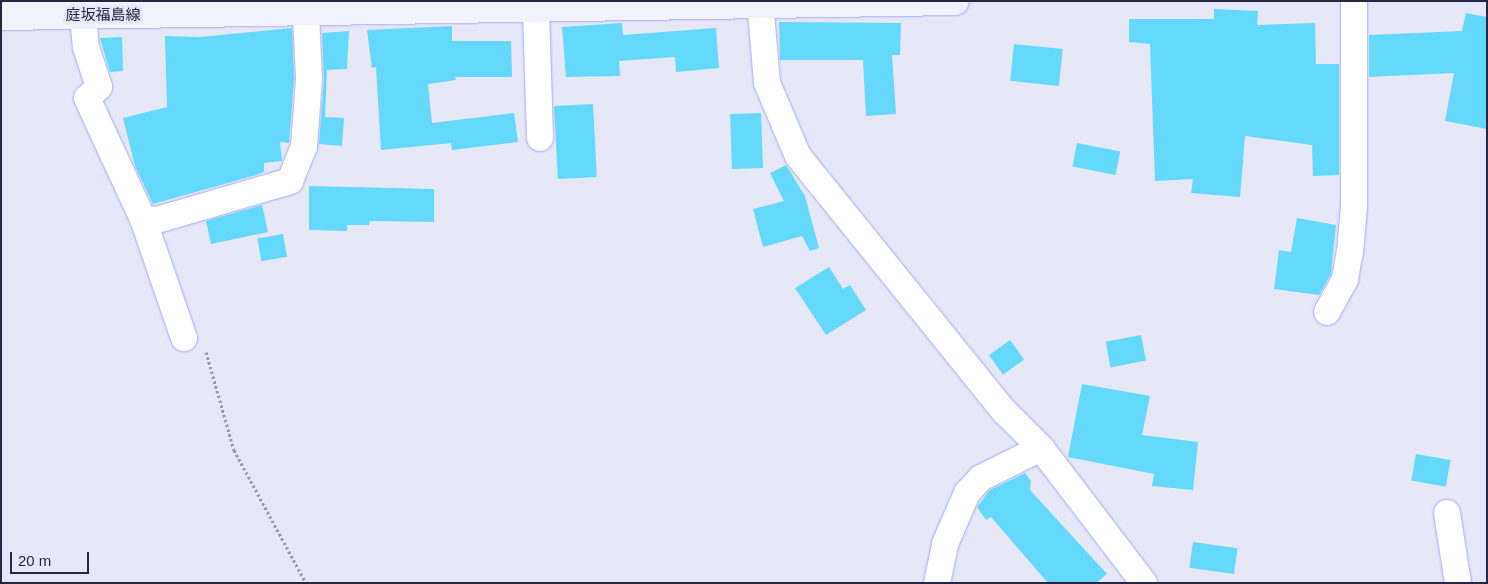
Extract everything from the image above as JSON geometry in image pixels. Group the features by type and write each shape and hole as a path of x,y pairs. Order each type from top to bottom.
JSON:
{"main road":[{"name":"庭坂福島線","path":"1,16 318,9 536,10 566,5 956,1"}],"street":[{"path":"1327,312 1346,280 1354,206 1354,1"},
{"path":"761,4 767,83 798,156 1004,411 1041,448 1144,583"},
{"path":"143,219 157,220 290,181 304,148 309,79 318,9"},
{"path":"536,10 540,138"},
{"path":"83,15 86,47 99,87 86,98 143,219 184,338"},
{"path":"936,583 945,544 967,493 981,478 1041,448"},
{"path":"1447,513 1458,583"}],"path":[{"path":"184,338 197,337 205,349 234,450 306,583"}],"building":[{"path":"1214,9 1258,11 1257,25 1315,23 1316,64 1339,64 1339,175 1313,176 1312,145 1245,136 1240,197 1191,193 1193,179 1155,181 1150,44 1129,42 1129,19 1214,19"},
{"path":"1466,13 1487,17 1487,129 1445,121 1454,73 1369,77 1369,35 1462,31"},
{"path":"779,22 901,23 900,55 892,55 896,114 866,116 863,60 780,60"},
{"path":"622,23 623,35 716,28 719,68 676,72 675,57 619,61 620,76 566,77 562,27"},
{"path":"452,26 452,41 511,41 512,77 455,77 456,80 428,84 432,123 514,113 518,142 452,150 451,143 381,150 376,67 372,68 367,30"},
{"path":"292,28 294,79 289,143 280,142 282,161 264,163 264,172 256,175 153,204 135,166 123,118 167,107 165,36 200,37"},
{"path":"349,31 347,69 327,70 325,117 344,118 342,146 319,144 324,80 322,33"},
{"path":"122,37 123,71 110,72 100,38"},
{"path":"1014,44 1063,49 1059,86 1010,81"},
{"path":"593,104 597,177 558,179 554,106"},
{"path":"761,113 763,168 732,169 730,114"},
{"path":"1077,143 1120,151 1116,175 1072,167"},
{"path":"786,165 805,196 819,248 810,251 802,236 763,247 753,209 784,201 770,173"},
{"path":"309,186 434,189 434,222 370,221 369,225 347,225 347,231 309,230"},
{"path":"262,205 268,232 211,244 206,221"},
{"path":"1297,218 1336,225 1331,274 1319,295 1274,289 1279,250 1291,252"},
{"path":"283,234 287,257 261,261 257,239"},
{"path":"829,267 843,289 850,285 866,310 826,335 795,288"},
{"path":"1141,335 1146,361 1111,367 1106,342"},
{"path":"1010,340 1024,359 1003,375 989,355"},
{"path":"1082,384 1150,396 1142,435 1198,442 1193,490 1152,486 1154,474 1068,457"},
{"path":"1416,454 1450,460 1446,487 1411,481"},
{"path":"1025,473 1031,481 1030,490 1107,574 1096,583 1048,583 991,517 986,520 977,507 990,490"},
{"path":"1193,542 1238,548 1234,574 1189,568"}]}
